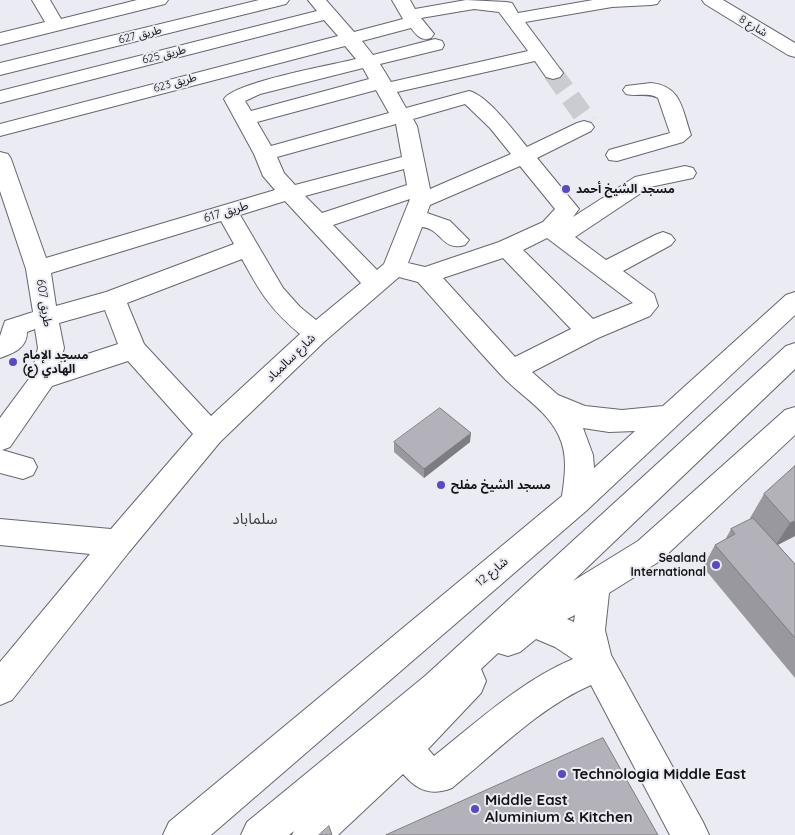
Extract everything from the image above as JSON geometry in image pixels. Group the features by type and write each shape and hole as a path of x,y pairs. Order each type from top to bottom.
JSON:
{"street":[{"path":"43,0 56,25"},
{"path":"0,39 159,0"},
{"name":"طريق 627","path":"0,70 280,0"},
{"path":"509,13 530,0"},
{"path":"509,13 612,2 651,0"},
{"name":"شارع 8","path":"711,0 795,51"},
{"name":"طريق 623","path":"0,130 239,66 351,39 408,13 474,4 509,13"},
{"name":"شارع سالمباد","path":"0,688 118,542 210,434 316,334 385,276 417,203 414,160 407,126 369,62 322,7"},
{"name":"طريق 625","path":"0,97 116,68 322,7"},
{"path":"408,13 457,72 471,93 469,97"},
{"path":"509,13 553,73"},
{"path":"89,17 116,68"},
{"path":"435,45 245,93 234,99 265,154 274,176 318,222 385,276 426,276 555,232 643,182 685,173"},
{"path":"246,119 383,85 457,72 540,54"},
{"path":"239,66 245,93"},
{"path":"318,222 417,203 525,156 598,137 649,145 680,137 681,132 667,95 664,92 653,89 633,90"},
{"path":"265,154 469,97"},
{"path":"469,97 497,124 567,206 568,208 555,232"},
{"path":"598,137 643,182"},
{"name":"طريق 607","path":"0,159 38,269 51,348 43,379 5,424"},
{"name":"طريق 617","path":"38,269 289,193 414,160"},
{"path":"417,203 428,220 441,224 457,240"},
{"path":"227,212 274,294 291,313 316,334"},
{"path":"512,370 589,331 641,310 646,306 645,300 604,271 555,232"},
{"path":"604,271 663,240"},
{"path":"0,348 14,340 16,326 113,299 247,248"},
{"path":"507,248 589,331"},
{"path":"426,276 512,370 548,401 562,417 573,435 578,455 580,475 576,502"},
{"path":"113,299 133,349 210,434"},
{"name":"شارع 12","path":"182,835 576,502 795,301"},
{"path":"43,379 133,349"},
{"path":"260,835 437,688 795,353"},
{"path":"548,401 567,412 581,417 611,422 669,416"},
{"path":"311,835 404,749 501,648 533,623 637,560 661,542 792,422"},
{"path":"0,532 118,542"},
{"path":"594,586 589,630 596,662"},
{"path":"533,623 568,635 578,641 596,662 690,835"},
{"path":"404,749 425,772 439,775 531,701 563,680 596,662"}],"building":[{"path":"440,408 471,433 424,469 394,442"},
{"path":"795,466 795,521 790,523 764,494"},
{"path":"753,518 795,564 795,638 715,545 735,534 731,529"},
{"path":"603,738 658,835 386,835"},
{"path":"329,826 332,835 319,835"}],"tunnel":[{"path":"553,73 588,122"}],"place":[{"name":"مسجد الشيخ أحمد","path":"566,189"},
{"name":"مسجد الإمام الهادي (ع)","path":"13,362"},
{"name":"مسجد الشيخ مفلح","path":"441,485"},
{"name":"Sealand International","path":"716,565"},
{"name":"Technologia Middle East","path":"562,774"},
{"name":"Middle East Aluminium & Kitchen","path":"475,809"}],"district":[{"name":"سلماباد","path":"255,519"}]}
